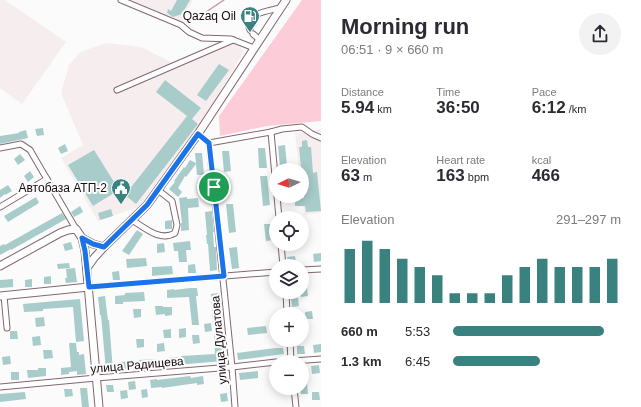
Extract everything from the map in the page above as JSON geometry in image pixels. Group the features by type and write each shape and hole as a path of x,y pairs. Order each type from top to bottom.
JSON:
{"main road":[{"path":"87,268 104,247 147,205 198,134 286,0"},
{"path":"0,266 60,233 76,229 82,238 85,251 99,407"},
{"path":"82,238 93,244 104,247"},
{"path":"2,296 89,287"}],"street":[{"path":"121,0 181,25 190,32 202,38 231,38 254,48"},
{"path":"260,40 248,27 249,21 256,14 280,8"},
{"path":"117,90 234,40"},
{"path":"198,134 209,143 282,129 302,127 321,138"},
{"path":"271,132 274,163"},
{"name":"улица Дулатова","path":"209,143 224,276 235,407"},
{"path":"0,148 21,144 30,150 76,229"},
{"path":"0,207 47,179"},
{"path":"132,220 156,234 171,236 175,233 177,225 172,201 158,190"},
{"path":"309,270 321,269"},
{"path":"89,287 269,273"},
{"path":"2,296 7,328"},
{"path":"309,360 321,359"},
{"name":"улица Радищева","path":"0,387 269,363"},
{"path":"295,395 296,407"}],"shaded area":[{"path":"0,0 5,0 66,42 22,104 0,88"},
{"path":"125,0 193,0 180,25"},
{"path":"302,0 321,0 321,121 267,126 220,136 219,116"},
{"path":"231,39 244,51 202,122 138,207 98,221 61,158 83,145 61,93 69,65 80,52 106,43 141,47 175,64"},
{"path":"321,129 321,213 309,214 309,211 304,211 303,203 309,203 309,163 298,163 295,133"}],"building":[{"path":"177,0 190,0 182,14 173,17 167,13 168,9 171,11"},
{"path":"219,64 229,70 206,101 197,95"},
{"path":"165,80 201,108 192,119 198,124 136,204 125,195 187,116 156,92"},
{"path":"43,128 44,135 37,136 35,129"},
{"path":"26,130 28,138 0,144 0,136 19,133"},
{"path":"307,140 308,147 311,147 313,173 317,172 321,211 309,212 306,211 305,206 295,206 295,203 309,203 309,163 301,163 299,147 302,147 302,141"},
{"path":"65,144 68,151 61,154 58,148"},
{"path":"285,145 287,163 280,163 278,146"},
{"path":"258,148 265,148 267,168 259,168"},
{"path":"94,150 119,190 93,206 68,165"},
{"path":"222,151 229,151 231,171 224,172"},
{"path":"195,153 202,153 204,175 197,175 196,164 186,177 185,176 178,188 182,192 178,197 169,189 190,160 196,163"},
{"path":"20,154 25,160 18,165 14,159"},
{"path":"30,171 34,177 28,182 24,176"},
{"path":"260,176 267,176 270,205 263,206"},
{"path":"198,183 206,183 206,191 199,192"},
{"path":"8,185 12,191 0,198 0,190"},
{"path":"36,197 39,203 8,222 4,216"},
{"path":"187,197 187,199 198,198 199,207 188,208 189,230 181,231 182,223 179,198"},
{"path":"226,204 233,204 236,232 229,233"},
{"path":"80,206 83,212 74,217 71,212"},
{"path":"111,209 113,216 100,220 98,213"},
{"path":"212,211 217,270 210,271 205,212"},
{"path":"62,213 66,219 0,255 0,246 5,245"},
{"path":"172,220 172,229 165,229 165,221"},
{"path":"264,224 269,224 269,241 266,241"},
{"path":"137,230 143,234 129,255 122,251"},
{"path":"190,241 191,250 186,250 187,262 179,262 178,251 174,251 173,243"},
{"path":"71,242 73,249 65,251 63,244"},
{"path":"164,243 165,252 157,253 157,244"},
{"path":"237,247 239,268 232,269 229,248"},
{"path":"321,253 321,261 314,262 313,254"},
{"path":"295,256 295,259 287,259 287,257"},
{"path":"146,258 147,266 127,268 126,259"},
{"path":"69,263 70,268 58,269 57,264"},
{"path":"195,264 196,273 188,273 188,265"},
{"path":"172,266 173,274 152,276 152,267"},
{"path":"75,268 77,282 66,283 66,269"},
{"path":"119,271 120,280 113,280 112,272"},
{"path":"51,276 51,284 44,284 44,277"},
{"path":"13,279 13,287 0,288 0,280"},
{"path":"32,279 32,287 25,287 25,280"},
{"path":"197,288 198,296 196,296 199,325 192,325 189,297 167,298 167,290"},
{"path":"144,292 145,301 115,304 115,296 125,295 125,293"},
{"path":"218,293 221,321 213,322 211,294"},
{"path":"105,296 109,320 113,371 106,371 98,297"},
{"path":"80,299 84,341 76,342 73,307 24,312 23,304"},
{"path":"291,299 298,299 299,306 292,307"},
{"path":"155,306 172,307 172,315 156,315"},
{"path":"133,309 141,309 141,317 134,318"},
{"path":"309,311 312,311 313,319 309,319"},
{"path":"44,317 45,326 36,327 35,318"},
{"path":"211,323 212,331 205,332 204,324"},
{"path":"266,326 267,333 248,335 247,328"},
{"path":"186,328 186,337 179,338 179,329"},
{"path":"171,329 171,338 164,338 163,330"},
{"path":"221,329 224,361 167,366 167,358 215,354 214,330"},
{"path":"10,331 17,331 18,339 10,339"},
{"path":"192,335 199,335 200,343 193,344"},
{"path":"40,336 41,345 33,346 32,337"},
{"path":"136,339 144,339 144,347 137,348"},
{"path":"69,343 76,343 77,352 79,352 79,355 84,354 86,374 77,375 77,371 61,375 61,368 71,367"},
{"path":"164,343 165,351 157,352 157,344"},
{"path":"321,344 321,352 314,353 313,345"},
{"path":"297,347 304,347 305,354 297,354"},
{"path":"283,348 284,354 238,360 237,353"},
{"path":"43,350 52,350 53,358 44,359"},
{"path":"10,356 11,364 3,365 2,357"},
{"path":"156,359 157,367 140,369 139,360"},
{"path":"129,361 130,369 123,370 122,362"},
{"path":"319,365 320,373 312,374 311,366"},
{"path":"38,368 46,368 46,376 28,378 27,370 38,370"},
{"path":"258,371 258,378 240,380 239,373"},
{"path":"11,372 19,372 19,380 11,380"},
{"path":"225,374 226,382 219,383 218,375"},
{"path":"190,376 191,378 203,376 204,384 197,385 197,383 151,388 150,380"},
{"path":"135,381 136,389 129,390 128,382"},
{"path":"106,385 113,385 114,392 107,392"},
{"path":"80,388 87,388 89,407 82,407"},
{"path":"64,389 72,389 73,396 65,397"},
{"path":"147,389 148,397 142,398 141,390"},
{"path":"127,390 128,398 121,399 120,391"},
{"path":"25,392 26,399 0,402 0,394"},
{"path":"312,392 319,392 320,400 312,400"},
{"path":"227,393 228,401 221,402 220,394"}],"waterway":[{"path":"194,20 224,0"}],"place":[{"name":"Qazaq Oil","path":"250,33"},
{"name":"Автобаза АТП-2","path":"121,205"}],"route":[{"path":"198,134 209,143 214,187 224,276 89,287 82,238 93,244 104,247 147,205 198,134"}]}
